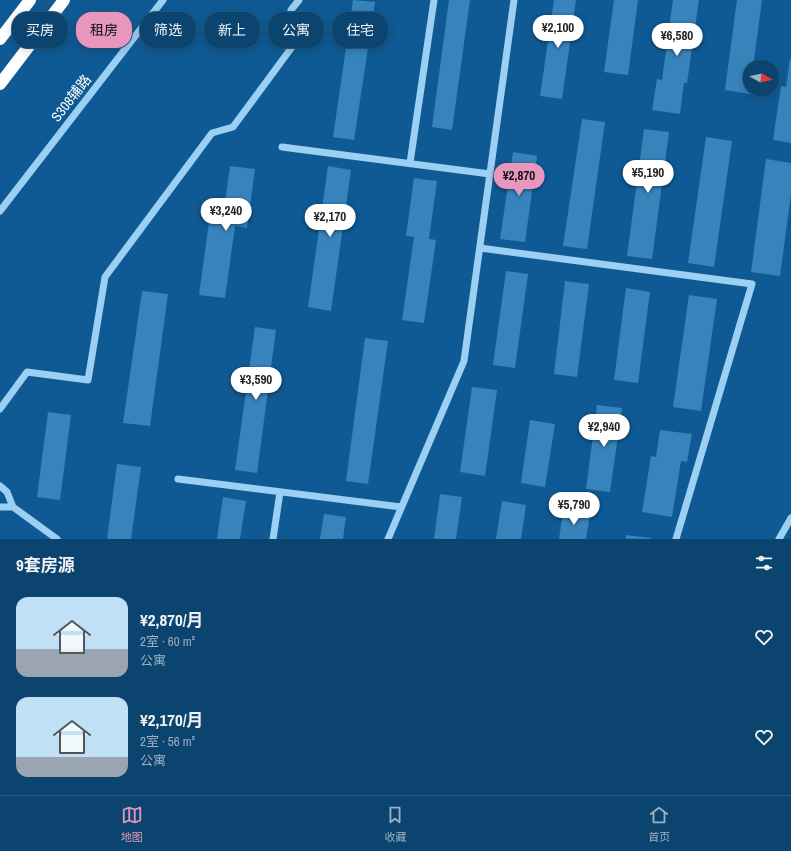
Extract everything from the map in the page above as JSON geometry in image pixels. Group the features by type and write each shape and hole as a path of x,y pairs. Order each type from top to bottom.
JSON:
{"highway":[{"path":"0,39 30,0"},
{"path":"0,84 64,0"}],"street":[{"name":"S308辅路","path":"0,211 162,0"},
{"path":"0,409 27,372 88,380 105,277 212,133 234,127 292,47 291,10 299,0"},
{"path":"410,163 434,0"},
{"path":"388,539 464,361 514,0"},
{"path":"282,147 490,174"},
{"path":"480,248 752,284 676,539"},
{"path":"178,479 401,507"},
{"path":"0,486 7,492 13,507 57,539"},
{"path":"273,539 280,492"},
{"path":"0,507 13,507"},
{"path":"779,539 791,518"}],"building":[{"path":"353,0 375,2 373,12 351,12"},
{"path":"449,0 470,0 452,130 432,127"},
{"path":"554,0 576,0 562,99 540,96"},
{"path":"614,0 638,0 628,75 604,72"},
{"path":"673,0 699,0 687,83 684,83 680,114 652,110 657,79 662,80"},
{"path":"737,0 762,0 754,60 743,60 743,93 725,90"},
{"path":"346,48 368,48 354,140 333,137"},
{"path":"790,59 791,143 773,140 781,86 786,87"},
{"path":"582,119 605,122 587,249 563,246"},
{"path":"644,129 669,132 652,259 627,256"},
{"path":"706,137 732,141 714,267 688,263"},
{"path":"513,152 537,156 525,242 500,239"},
{"path":"766,159 791,163 791,194 780,276 751,272"},
{"path":"230,166 255,169 247,228 235,226 225,298 199,295 209,222 222,224"},
{"path":"328,166 351,170 331,311 308,307"},
{"path":"414,178 437,181 429,239 436,240 424,323 402,320 414,237 406,236"},
{"path":"506,271 528,274 515,368 493,365"},
{"path":"565,281 589,284 577,377 554,374"},
{"path":"626,288 650,292 638,383 614,380"},
{"path":"142,291 168,294 150,426 123,423"},
{"path":"689,295 717,299 701,411 673,407"},
{"path":"255,327 276,330 257,473 235,470"},
{"path":"365,338 388,341 368,484 346,481"},
{"path":"472,387 497,390 485,476 460,472"},
{"path":"597,405 622,408 610,492 586,489"},
{"path":"48,412 71,415 60,500 37,497"},
{"path":"530,420 555,424 545,487 521,483"},
{"path":"660,430 692,434 687,462 681,461 672,517 642,512 651,456 656,457"},
{"path":"117,464 141,467 131,539 107,539"},
{"path":"440,494 462,497 456,539 434,539"},
{"path":"223,497 246,501 240,539 217,539"},
{"path":"502,501 526,505 521,539 496,539"},
{"path":"563,511 590,514 586,539 559,539"},
{"path":"324,514 346,517 343,539 320,539"},
{"path":"626,535 651,538 651,539 626,539"}]}
